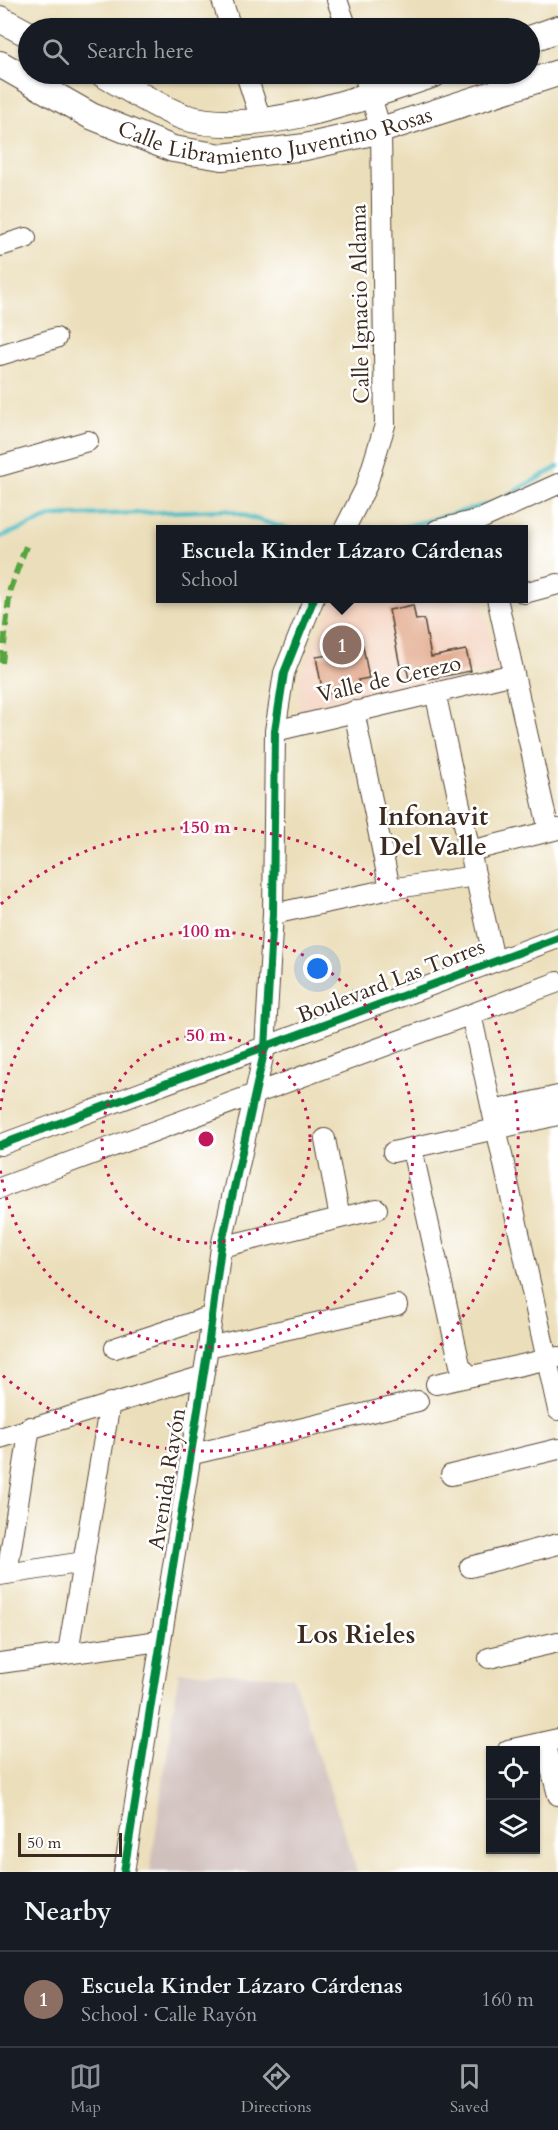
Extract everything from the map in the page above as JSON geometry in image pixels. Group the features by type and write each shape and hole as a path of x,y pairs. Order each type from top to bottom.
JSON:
{"main road":[{"path":"0,19 18,29"},
{"path":"540,35 558,29"},
{"name":"Calle Libramiento Juventino Rosas","path":"0,64 18,74"},
{"name":"Calle Libramiento Juventino Rosas","path":"540,79 558,73"},
{"name":"Calle Libramiento Juventino Rosas","path":"35,84 91,116 173,149 222,157 305,147 381,130 524,84"},
{"name":"Calle Libramiento Juventino Rosas","path":"122,84 184,117 224,123 300,114 368,85"}],"street":[{"path":"222,0 228,18"},
{"path":"337,0 343,18"},
{"path":"249,84 261,120"},
{"name":"Calle Ignacio Aldama","path":"346,525 366,487 385,425 381,130 368,85"},
{"path":"0,246 26,238"},
{"path":"0,355 56,338"},
{"path":"0,466 88,441"},
{"path":"482,524 558,484"},
{"path":"528,591 558,584"},
{"name":"Avenida Rayón","path":"124,1872 159,1641 208,1347 221,1247 265,1048 273,914 275,731 284,673 312,603"},
{"path":"470,851 554,830 514,674 499,603"},
{"name":"Valle de Cerezo","path":"275,731 514,674"},
{"path":"435,692 494,960"},
{"path":"354,711 390,889"},
{"path":"273,914 390,889 475,876"},
{"name":"Boulevard Las Torres","path":"0,1145 558,938"},
{"path":"0,1188 558,982"},
{"path":"471,1014 552,1358 558,1410"},
{"path":"468,1375 460,1365 403,1150 558,1096"},
{"path":"494,1119 558,1115"},
{"path":"325,1139 340,1218"},
{"path":"221,1247 377,1209"},
{"path":"208,1347 398,1305"},
{"path":"115,1348 212,1316"},
{"path":"436,1384 468,1375 482,1376 552,1358"},
{"path":"0,1438 203,1376"},
{"path":"189,1455 418,1401"},
{"path":"68,1652 110,1403"},
{"path":"30,1427 3,1574 84,1562"},
{"path":"451,1475 558,1449"},
{"path":"470,1567 558,1544"},
{"path":"0,1663 159,1641"},
{"path":"489,1658 558,1642"},
{"path":"525,1746 551,1740 558,1795"}],"shaded area":[{"path":"332,603 483,603 497,669 298,715 300,674"},
{"path":"179,1672 293,1677 357,1872 150,1872"}],"building":[{"path":"413,605 416,620 424,619 431,657 466,650 471,671 429,679 428,676 409,679 406,665 400,666 389,610"},
{"path":"361,636 369,678 358,680 359,687 323,694 316,657 340,653 338,641"}],"waterway":[{"path":"412,525 494,503 558,467"},
{"path":"0,537 53,516 226,510 275,525"}],"marked path":[{"path":"2,663 10,589 28,541"}],"cycle path":[{"path":"124,1872 208,1347 221,1247 265,1048 273,914 275,731 284,673 312,603"},
{"path":"0,1145 558,938"}],"place":[{"name":"Escuela Kinder Lázaro Cárdenas","path":"342,645"}],"district":[{"name":"Infonavit Del Valle","path":"433,831"},
{"name":"Los Rieles","path":"356,1634"}]}
